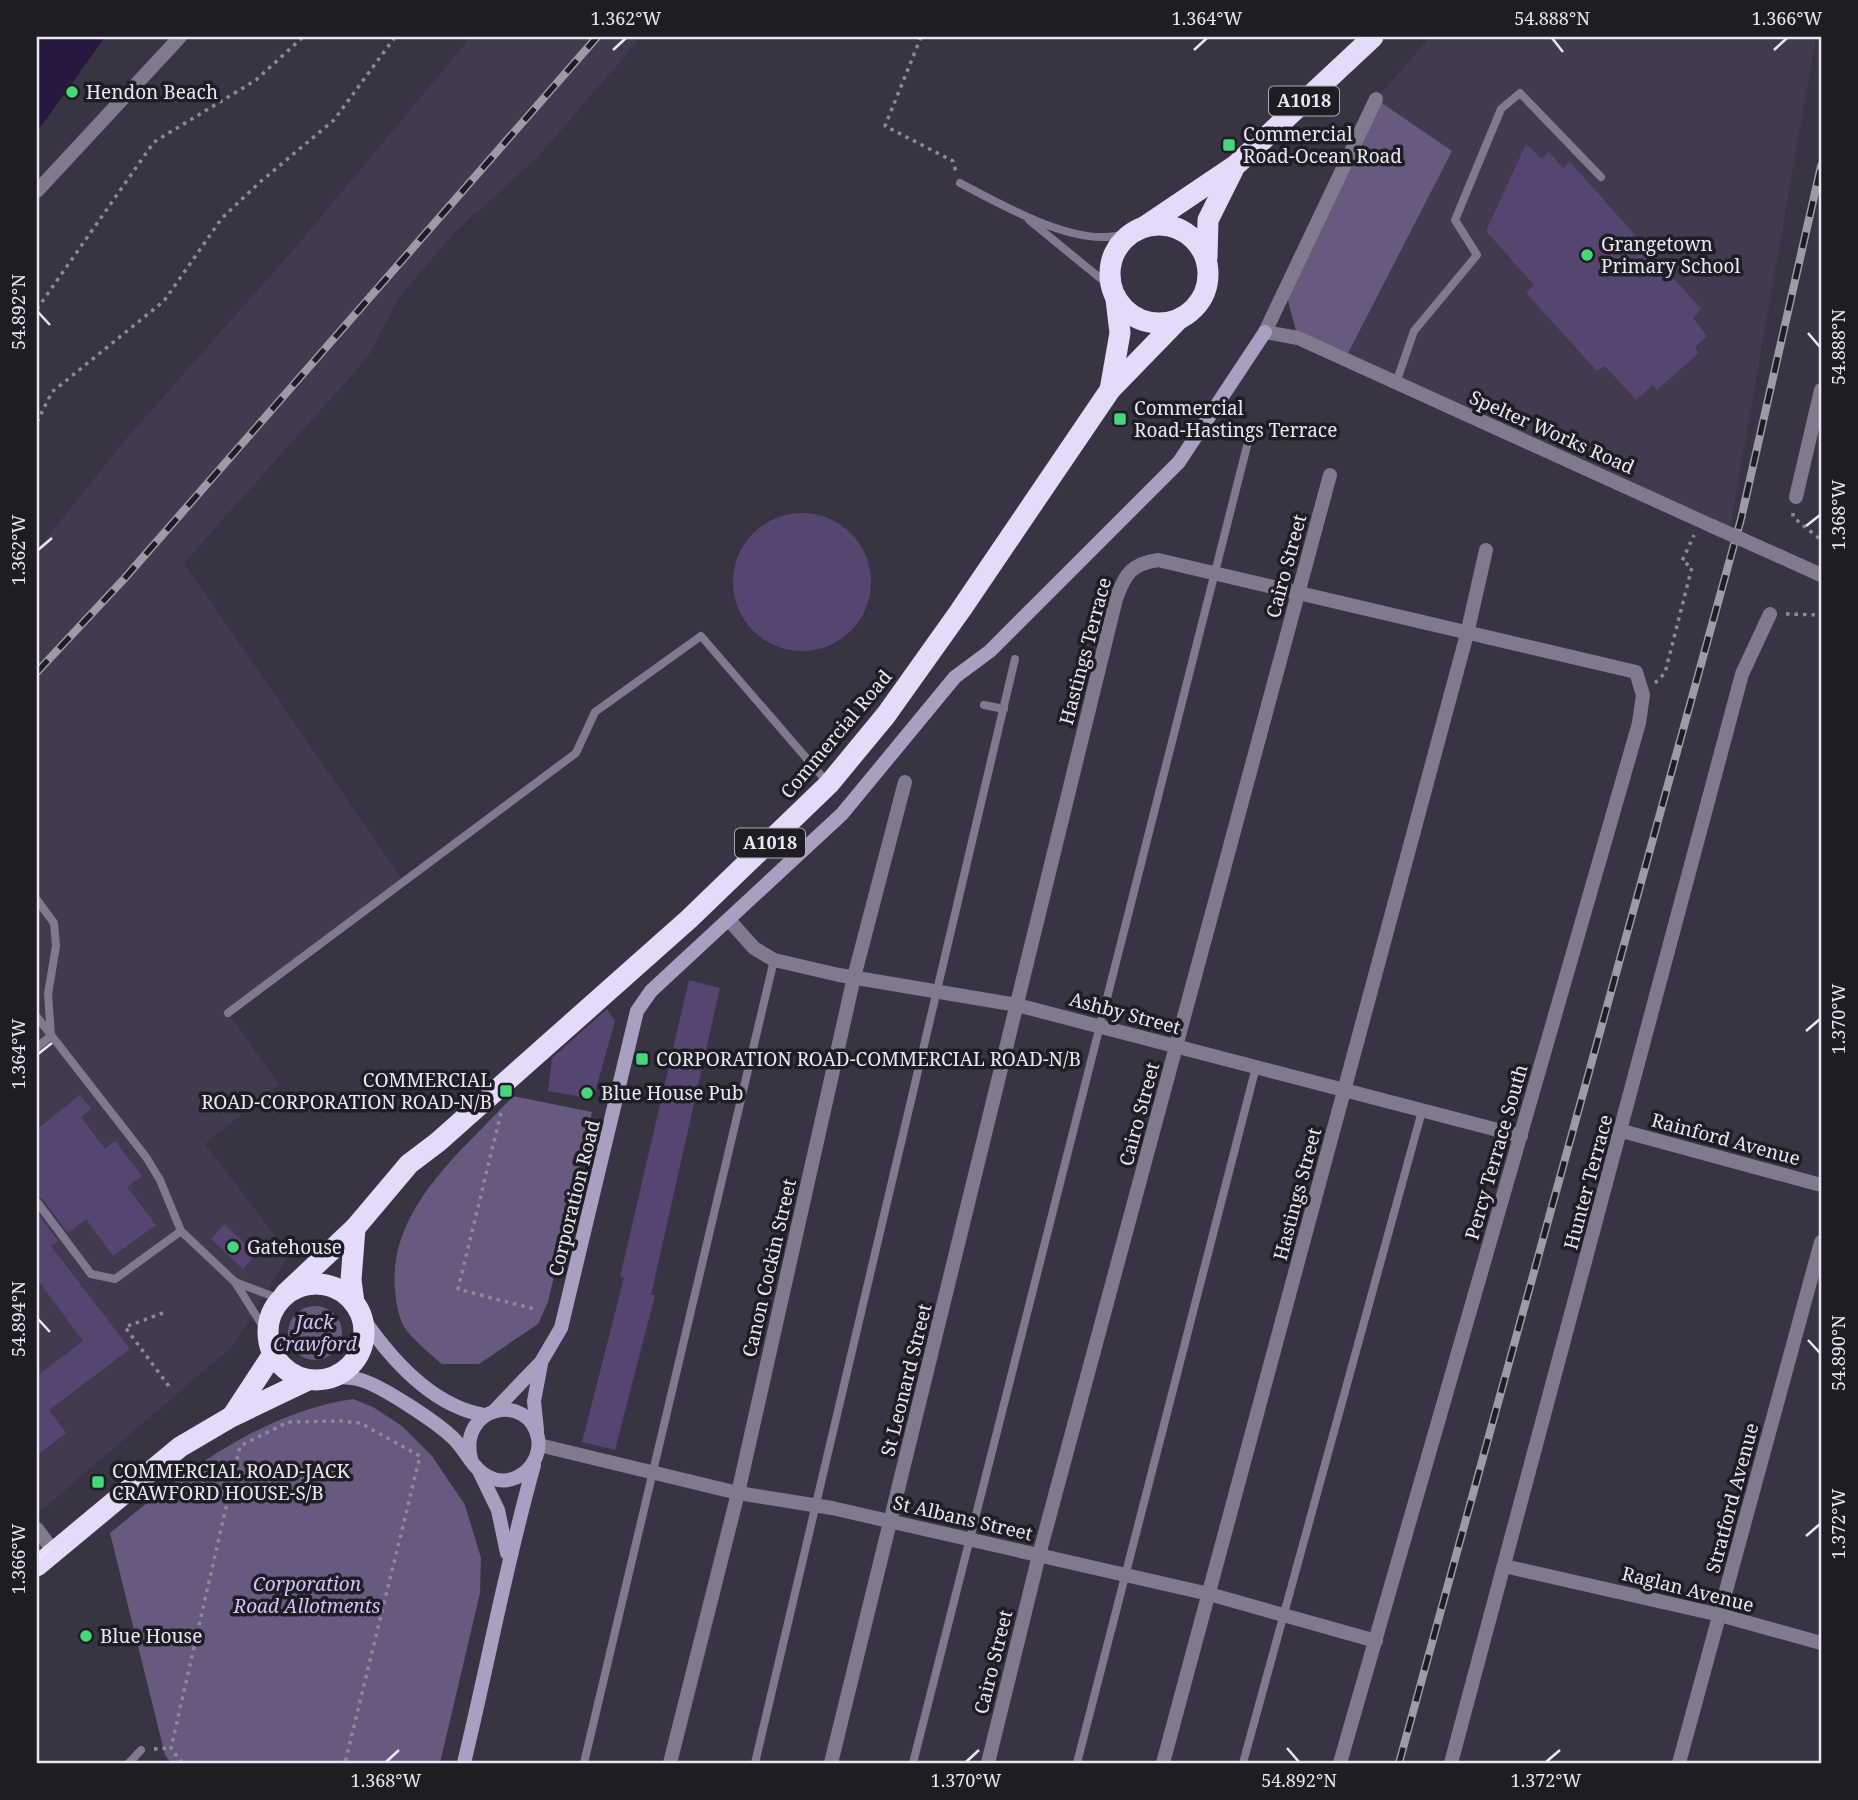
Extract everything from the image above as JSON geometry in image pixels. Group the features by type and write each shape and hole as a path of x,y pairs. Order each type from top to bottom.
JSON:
{"highway":[{"name":"A1018","path":"1138,230 1236,165 1373,37"},
{"name":"A1018","path":"1208,273 1208,220 1236,165"},
{"path":"1159,225 1175,228 1194,240 1205,256 1208,273 1200,301 1179,319 1147,322 1132,316 1113,292 1112,259 1124,239 1138,230 1159,225"},
{"name":"Commercial Road","path":"1110,390 1120,333 1113,292"},
{"name":"Commercial Road","path":"282,1297 355,1228 409,1164 689,919 829,784 886,715 1110,390 1179,319"},
{"path":"37,1566 180,1447 231,1417 308,1380 334,1377 348,1368 361,1349 364,1332 351,1280 355,1228"},
{"path":"308,1380 294,1375 273,1354 267,1333 270,1317 282,1297 300,1286 318,1283 336,1288 358,1310"},
{"path":"231,1417 273,1354"}],"street":[{"path":"37,191 180,37"},
{"path":"729,920 842,814 956,677 990,651 1179,462 1265,332 1376,99"},
{"name":"Spelter Works Road","path":"1265,332 1298,338 1821,575"},
{"path":"1796,497 1821,390"},
{"name":"Cairo Street","path":"988,1763 1040,1555 1329,475"},
{"name":"Hastings Street","path":"1163,1763 1467,634 1486,550"},
{"name":"Hastings Terrace","path":"1017,1005 1116,599 1126,573 1139,563 1158,560 1467,634 1606,662 1636,672"},
{"name":"Hunter Terrace","path":"1451,1763 1742,674 1770,614"},
{"name":"Percy Terrace South","path":"1340,1763 1639,723 1643,695 1636,672"},
{"name":"Canon Cockin Street","path":"670,1763 738,1493 854,977 905,782"},
{"name":"Ashby Street","path":"729,920 754,948 774,960 854,977 1017,1005 1521,1136"},
{"name":"Corporation Road","path":"474,1464 470,1433 541,1362 561,1328 637,1011 651,991 729,920"},
{"name":"St Leonard Street","path":"831,1763 1017,1005"},
{"name":"Rainford Avenue","path":"1622,1131 1821,1185"},
{"name":"Stratford Avenue","path":"1679,1763 1821,1242"},
{"path":"358,1310 385,1350 425,1387 467,1412 519,1413 530,1422 538,1439"},
{"name":"Corporation Road","path":"464,1763 491,1653 508,1558 534,1462 538,1439 534,1401 541,1362"},
{"name":"Corporation Road","path":"334,1377 360,1379 382,1390 453,1438 474,1464 498,1510 508,1558"},
{"name":"St Albans Street","path":"538,1439 652,1472 738,1493 891,1522 1209,1594 1376,1641"},
{"name":"Corporation Road","path":"474,1464 499,1480 514,1479 534,1462"},
{"path":"37,1529 54,1552"},
{"name":"Raglan Avenue","path":"1504,1566 1720,1615 1821,1643"}],"lane":[{"path":"1396,383 1414,331 1477,255 1455,220 1502,109 1520,93 1601,177"},
{"path":"960,183 1026,217 1105,238 1138,230"},
{"path":"1026,217 1113,292"},
{"path":"913,1763 1249,438"},
{"path":"228,1013 576,753 595,712 701,636 829,784"},
{"path":"755,1763 1015,659"},
{"path":"984,705 1004,709"},
{"path":"37,900 54,923 56,946 48,994 51,1036"},
{"path":"584,1763 774,960"},
{"path":"37,1017 146,1157 181,1231 234,1282 267,1333"},
{"path":"37,1047 51,1036"},
{"path":"1077,1763 1256,1067"},
{"path":"1243,1763 1422,1111"},
{"path":"37,1202 91,1274 115,1279 181,1231"},
{"path":"234,1282 282,1297"},
{"path":"128,1763 141,1750"}],"path":[{"path":"37,309 154,142 256,80 303,37"},
{"path":"37,422 52,392 164,301 222,218 334,120 395,37"},
{"path":"921,37 885,126 953,161 960,183"},
{"path":"1796,497 1793,517 1821,540"},
{"path":"1643,695 1665,673 1692,567 1682,561 1706,523"},
{"path":"1770,614 1821,615"},
{"path":"486,1099 501,1113 458,1289 538,1310"},
{"path":"163,1313 125,1327 170,1389"},
{"path":"182,1763 171,1748 240,1446 288,1422 342,1421 360,1423 420,1456 345,1763"}],"shaded area":[{"path":"37,37 105,37 37,132"},
{"path":"471,37 641,37 538,157 456,231 400,296 367,358 184,563 404,882 228,1013 279,1084 205,1144 289,1254 233,1346 37,1514 37,550 126,439 294,249"},
{"name":"Grangetown Primary School","path":"1430,37 1816,37 1729,534 1342,359 1452,151 1376,99"}],"green space":[{"path":"1376,99 1452,151 1345,359 1298,338 1285,290"},
{"path":"513,1096 592,1112 548,1302 538,1324 479,1364 442,1364 407,1331 398,1312 395,1295 396,1260 403,1233 416,1207 433,1183"},
{"name":"Jack Crawford","path":"320,1306 330,1310 338,1318 342,1333 338,1348 330,1356 310,1360 300,1356 292,1348 288,1328 292,1318 300,1310"},
{"name":"Corporation Road Allotments","path":"353,1399 373,1407 402,1426 432,1456 465,1505 481,1558 480,1593 440,1763 171,1763 165,1755 110,1533 165,1489 223,1449 286,1418 319,1406"}],"building":[{"path":"1526,144 1542,159 1549,152 1563,168 1570,162 1701,309 1693,318 1707,336 1695,347 1699,353 1657,390 1653,385 1636,400 1605,366 1597,371 1526,293 1534,285 1486,231"},
{"path":"802,513 828,519 850,534 865,556 871,582 865,608 850,630 828,645 802,651 776,645 754,630 739,608 733,582 739,556 754,534 776,519"},
{"path":"689,980 720,988 651,1295 655,1295 615,1450 582,1442 624,1278 620,1277"},
{"path":"607,1009 615,1021 593,1099 548,1091 552,1058"},
{"path":"80,1095 91,1109 81,1117 105,1149 115,1141 142,1176 127,1187 156,1225 113,1256 86,1219 68,1233 42,1198 37,1196 37,1129"},
{"path":"37,1213 58,1241 51,1246 130,1349 49,1410 66,1433 37,1455 37,1376 83,1341 37,1279"},
{"name":"Gatehouse","path":"224,1224 256,1254 243,1269 211,1239"}],"railway":[{"path":"37,672 124,579 597,37"},
{"path":"1399,1763 1741,519 1821,166"}],"place":[{"name":"Hendon Beach","path":"72,92"},
{"name":"Commercial Road-Ocean Road","path":"1229,145"},
{"name":"Grangetown Primary School","path":"1587,255"},
{"name":"Commercial Road-Hastings Terrace","path":"1120,419"},
{"name":"CORPORATION ROAD-COMMERCIAL ROAD-N/B","path":"642,1059"},
{"name":"COMMERCIAL ROAD-CORPORATION ROAD-N/B","path":"506,1091"},
{"name":"Blue House Pub","path":"587,1093"},
{"name":"Gatehouse","path":"233,1247"},
{"name":"COMMERCIAL ROAD-JACK CRAWFORD HOUSE-S/B","path":"98,1482"},
{"name":"Blue House","path":"86,1636"}]}
